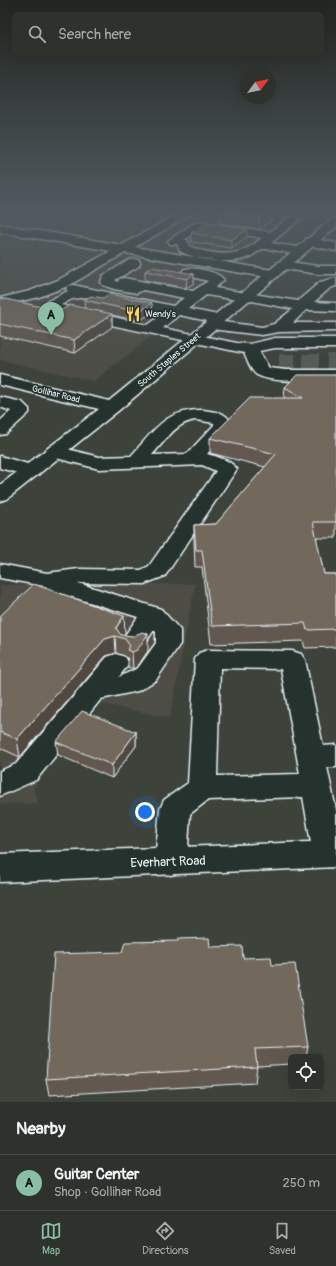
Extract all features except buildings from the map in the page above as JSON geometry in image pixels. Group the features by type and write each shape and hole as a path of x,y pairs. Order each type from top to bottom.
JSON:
{"main road":[{"path":"0,302 34,294 60,285 97,264"},
{"path":"139,264 108,279 108,282 114,285 196,295 245,296 301,306 336,307"},
{"path":"142,264 209,276 217,280 150,330"},
{"path":"212,264 272,274"},
{"path":"283,265 318,270 336,270"},
{"name":"South Staples Street","path":"0,495 112,407 283,265"},
{"path":"280,328 299,311 301,306 325,285 336,282"},
{"path":"60,285 87,293 175,310 215,322 262,331 280,328 336,327"},
{"path":"0,292 15,298"},
{"path":"87,293 69,295 53,304 53,306 59,310 194,339 279,362"},
{"path":"253,355 275,343 336,343"},
{"path":"253,355 264,372 276,374 336,375"},
{"name":"Gollihar Road","path":"0,380 112,407"},
{"path":"0,402 16,406 20,409 20,413 0,430"},
{"path":"137,461 177,418 184,416 214,417 222,420 223,426 193,459"},
{"path":"5,577 47,580 79,576 144,577 157,571 227,469 219,464 203,458 99,463 54,452"},
{"path":"0,462 31,471"},
{"path":"0,784 26,772 123,654 143,611 136,577"},
{"path":"47,580 74,590 143,611 168,630 168,644 148,674 129,684 91,692"},
{"path":"202,788 208,659 292,660 323,756 316,784 333,854"},
{"path":"171,861 175,809 202,788 316,784"},
{"name":"Everhart Road","path":"0,868 333,854"}],"shaded area":[{"path":"0,264 245,264 94,381 0,360"},
{"path":"195,584 170,718 98,703 33,788 38,803 0,804 0,585"}],"tunnel":[{"path":"279,362 336,362"}],"place":[{"name":"Wendy's","path":"133,314"},
{"name":"Guitar Center","path":"51,335"}]}
